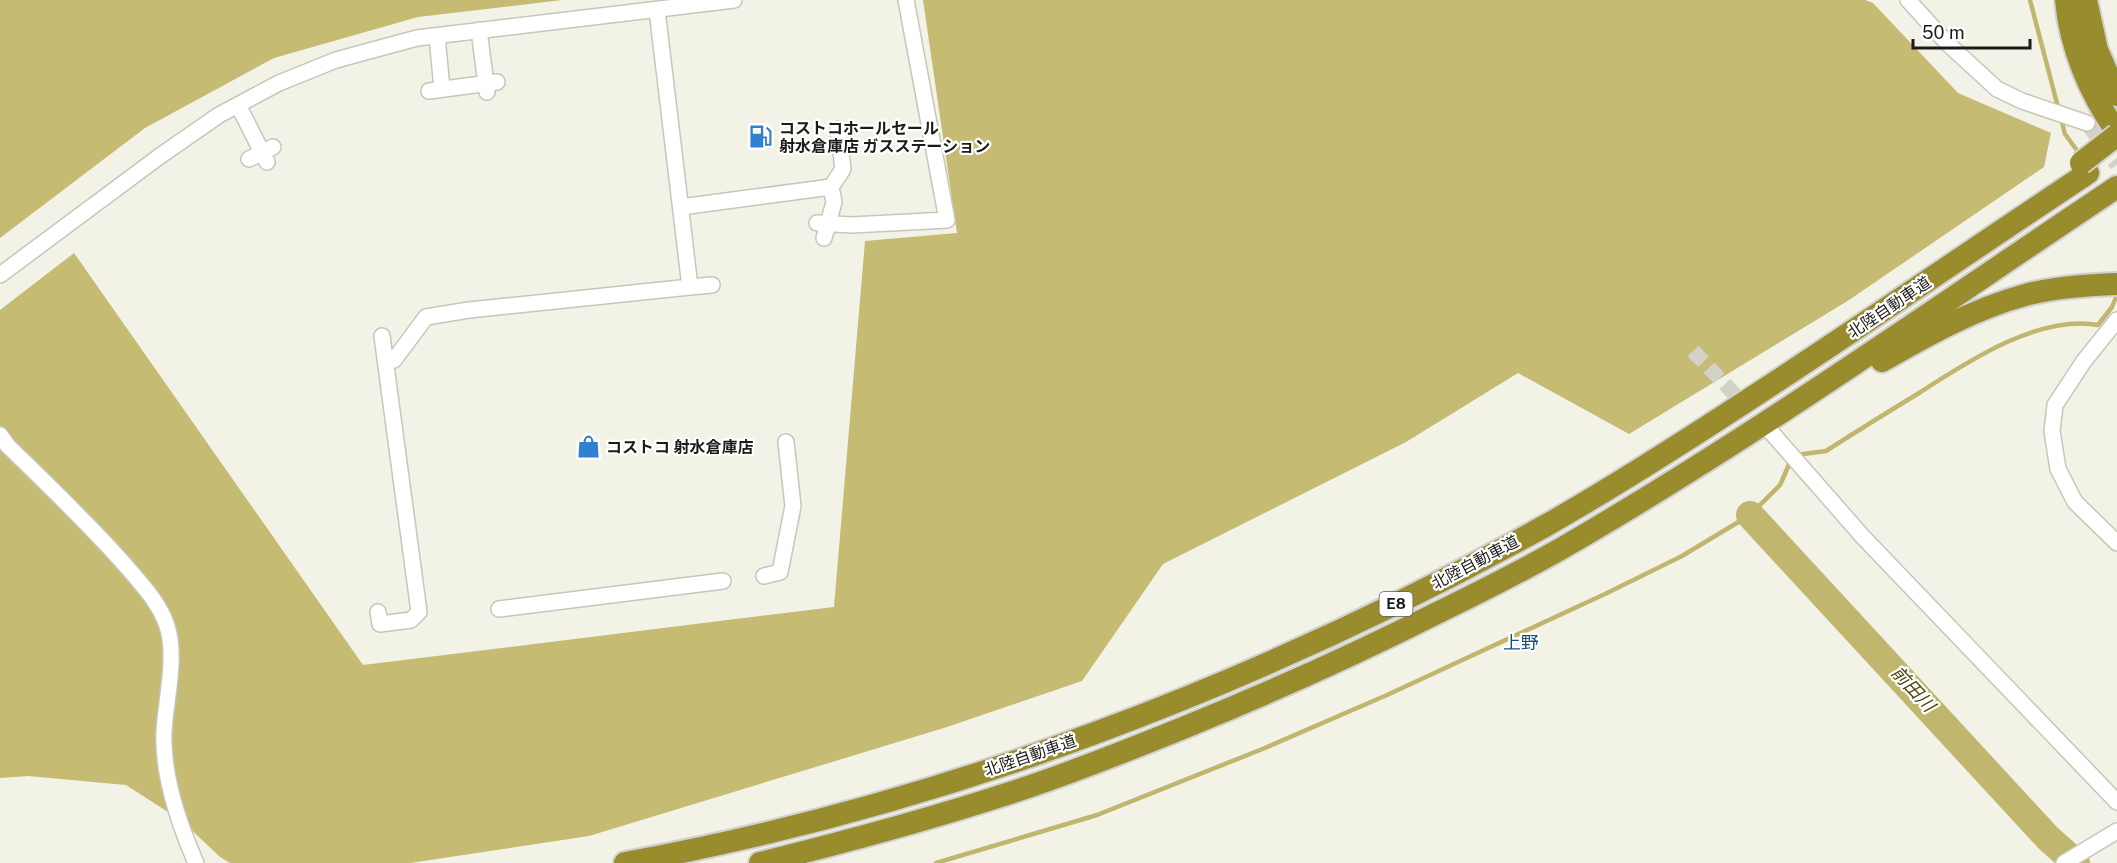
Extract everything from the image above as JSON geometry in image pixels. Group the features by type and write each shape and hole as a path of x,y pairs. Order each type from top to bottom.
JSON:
{"highway":[{"path":"2066,0 2074,44 2084,73 2095,97 2117,133 2084,168"},
{"path":"2086,0 2097,50 2117,95"},
{"path":"2084,168 2117,154"},
{"name":"北陸自動車道","path":"626,863 831,817 926,790 1110,727 1196,694 1369,618 1547,525 1638,471 1962,257 2084,168"},
{"name":"北陸自動車道","path":"760,863 946,813 1027,787 1127,750 1314,673 1385,640 1561,549 1746,436 2111,191"},
{"path":"1561,549 1626,517 1850,379 1916,341 1959,320 1994,305 2026,295 2056,289 2117,284"}],"street":[{"path":"0,275 219,115 279,83 336,60 387,45 437,36 734,0"},
{"path":"838,129 843,169 831,187 834,202 823,228 947,220 906,0"},
{"path":"1908,0 1947,43 1997,88 2022,101 2087,123"},
{"path":"657,10 690,287"},
{"path":"437,36 436,90 490,87 479,30"},
{"path":"238,105 263,155"},
{"path":"681,207 831,187"},
{"path":"386,361 394,360 426,318 469,310 712,285"},
{"path":"2117,320 2084,361 2055,405 2052,431 2058,469 2074,502 2117,543"},
{"path":"378,612 380,624 411,620 419,612 382,336"},
{"path":"1771,432 1863,537 2117,802"},
{"path":"0,435 8,446 99,534 154,599 163,617 170,643 170,673 164,733 165,759 169,785 196,863"},
{"path":"764,576 780,572 793,506 786,442"},
{"path":"499,609 723,581"},
{"path":"2064,863 2117,831"}],"shaded area":[{"path":"0,0 562,0 418,17 274,58 145,128 0,238"},
{"path":"923,0 1865,0 1873,3 1958,93 2051,133 2044,167 1849,300 1629,434 1518,373 1406,442 1163,564 1082,681 947,727 589,836 410,863 230,863 220,857 182,821 126,785 28,776 0,778 0,310 74,253 363,665 834,607 865,241 957,233"}],"waterway":[{"path":"2030,0 2059,111"},
{"path":"2061,119 2065,134 2081,156"},
{"path":"1796,455 1826,451 1959,368 2004,343 2052,327 2075,323 2098,325 2112,307 2117,295"},
{"path":"936,863 1097,815 1265,748 1387,695 1605,594 1682,556 1750,515 1780,485 1791,460"},
{"name":"前田川","path":"1750,515 2048,838 2076,863"}],"tunnel":[{"path":"2087,123 2117,165"},
{"path":"1693,351 1769,430"}],"place":[{"name":"コストコホールセール 射水倉庫店 ガスステーション","path":"761,137"},
{"name":"コストコ 射水倉庫店","path":"588,447"}],"district":[{"name":"上野","path":"1521,643"}]}
